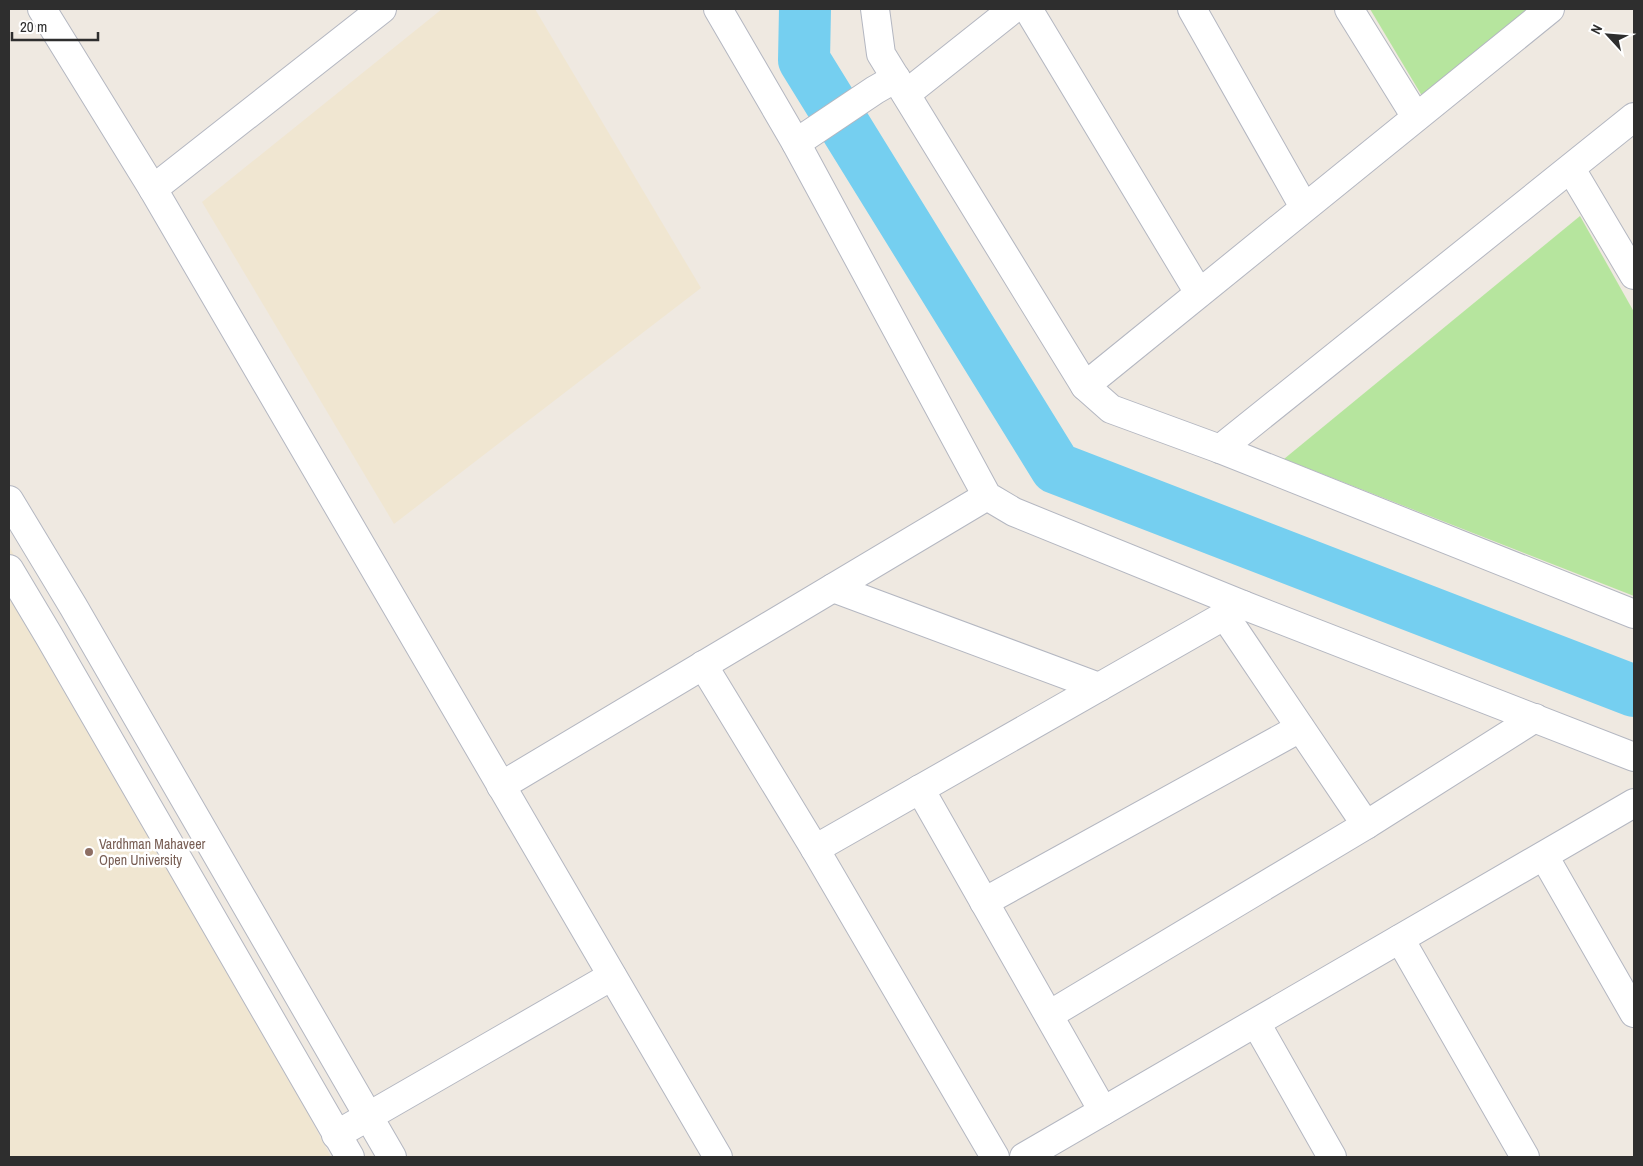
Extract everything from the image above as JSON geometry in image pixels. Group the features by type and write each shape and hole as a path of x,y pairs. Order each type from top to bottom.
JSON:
{"street":[{"path":"42,9 153,189 718,1157"},
{"path":"153,189 382,9"},
{"path":"718,9 803,139 988,496 1014,512 1234,610 1535,718 1634,757"},
{"path":"875,9 881,54 892,88 1085,386 1112,409 1220,449 1634,614"},
{"path":"803,139 892,88 1013,9"},
{"path":"1028,9 1199,293"},
{"path":"1192,9 1304,207"},
{"path":"1349,9 1416,116"},
{"path":"1085,386 1550,9"},
{"path":"1220,449 1634,117"},
{"path":"1571,169 1634,275"},
{"path":"501,786 988,496"},
{"path":"9,500 73,606 392,1157"},
{"path":"9,569 343,1146 368,1116 612,976"},
{"path":"833,588 1099,687"},
{"path":"815,849 1234,610"},
{"path":"1234,610 1300,728 1366,825"},
{"path":"703,665 815,849 995,1157"},
{"path":"1049,1016 1366,825 1535,718"},
{"path":"984,902 1300,728"},
{"path":"920,789 1103,1111"},
{"path":"1024,1157 1634,804"},
{"path":"1544,856 1634,1013"},
{"path":"1400,939 1525,1157"},
{"path":"1256,1023 1332,1157"}],"shaded area":[{"path":"442,9 535,9 701,288 394,524 202,202"},
{"name":"Vardhman Mahaveer Open University","path":"9,546 331,1157 9,1157"}],"green space":[{"path":"1370,9 1564,9 1434,116"},
{"path":"1580,216 1634,312 1634,596 1284,459"}],"waterway":[{"path":"805,9 804,60 1056,468 1634,691"}],"place":[{"name":"Vardhman Mahaveer Open University","path":"89,852"}]}
